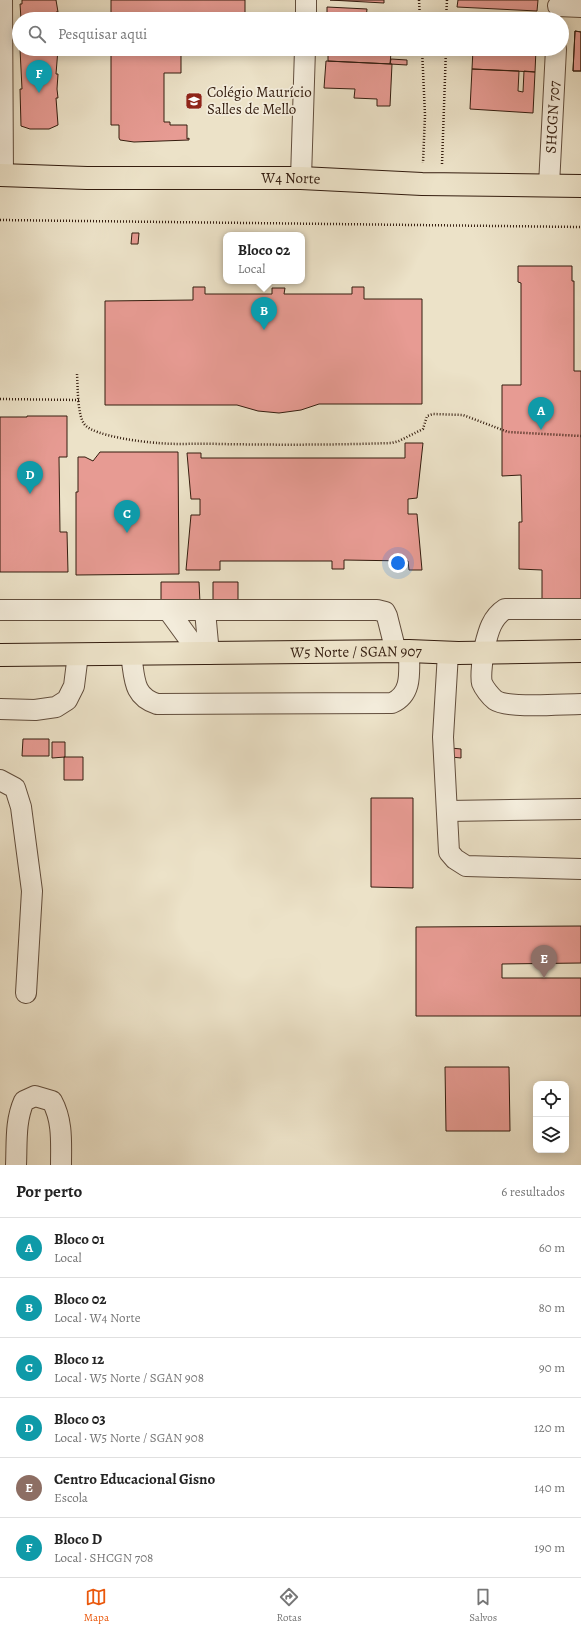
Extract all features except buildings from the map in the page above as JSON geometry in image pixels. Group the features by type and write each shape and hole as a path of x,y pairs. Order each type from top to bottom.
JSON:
{"main road":[{"name":"W4 Norte","path":"2,175 87,178 301,178 432,184 581,186"},
{"name":"W5 Norte / SGAN 907","path":"0,655 581,651"}],"street":[{"path":"2,0 2,175"},
{"path":"306,0 306,12"},
{"path":"558,8 581,7"},
{"path":"301,178 305,56"},
{"name":"SHCGN 707","path":"548,185 556,56"},
{"path":"581,608 505,609 498,614 488,633 484,652 482,682 488,692 496,700 509,704 581,704"},
{"path":"0,610 381,611 385,612 402,652 408,684 404,694 399,700 392,703 157,704 146,700 136,687 131,655"},
{"path":"168,610 205,654"},
{"path":"205,610 205,654"},
{"path":"448,653 443,737 449,852 455,859 466,866 581,869"},
{"path":"0,709 35,710 56,707 67,700 74,686 78,654"},
{"path":"0,780 15,788 21,807 32,891 26,994"},
{"path":"446,811 581,809"},
{"path":"16,1165 17,1130 20,1112 24,1102 36,1096 52,1101 57,1110 60,1126 61,1165"}],"path":[{"path":"419,0 420,12"},
{"path":"446,12 447,0"},
{"path":"422,56 425,115 432,184"},
{"path":"432,184 445,56"},
{"path":"0,220 581,227"},
{"path":"76,374 80,417 84,424 90,429 99,433 131,440 158,443 319,445 392,443 422,429 427,416 433,414 463,415 508,432 581,436"},
{"path":"0,399 79,400"}],"place":[{"name":"Bloco D","path":"39,93"},
{"name":"Colégio Maurício Salles de Mello","path":"194,101"},
{"name":"Bloco 02","path":"264,330"},
{"name":"Bloco 01","path":"541,430"},
{"name":"Bloco 03","path":"30,494"},
{"name":"Bloco 12","path":"127,533"},
{"name":"Centro Educacional Gisno","path":"544,978"}]}
